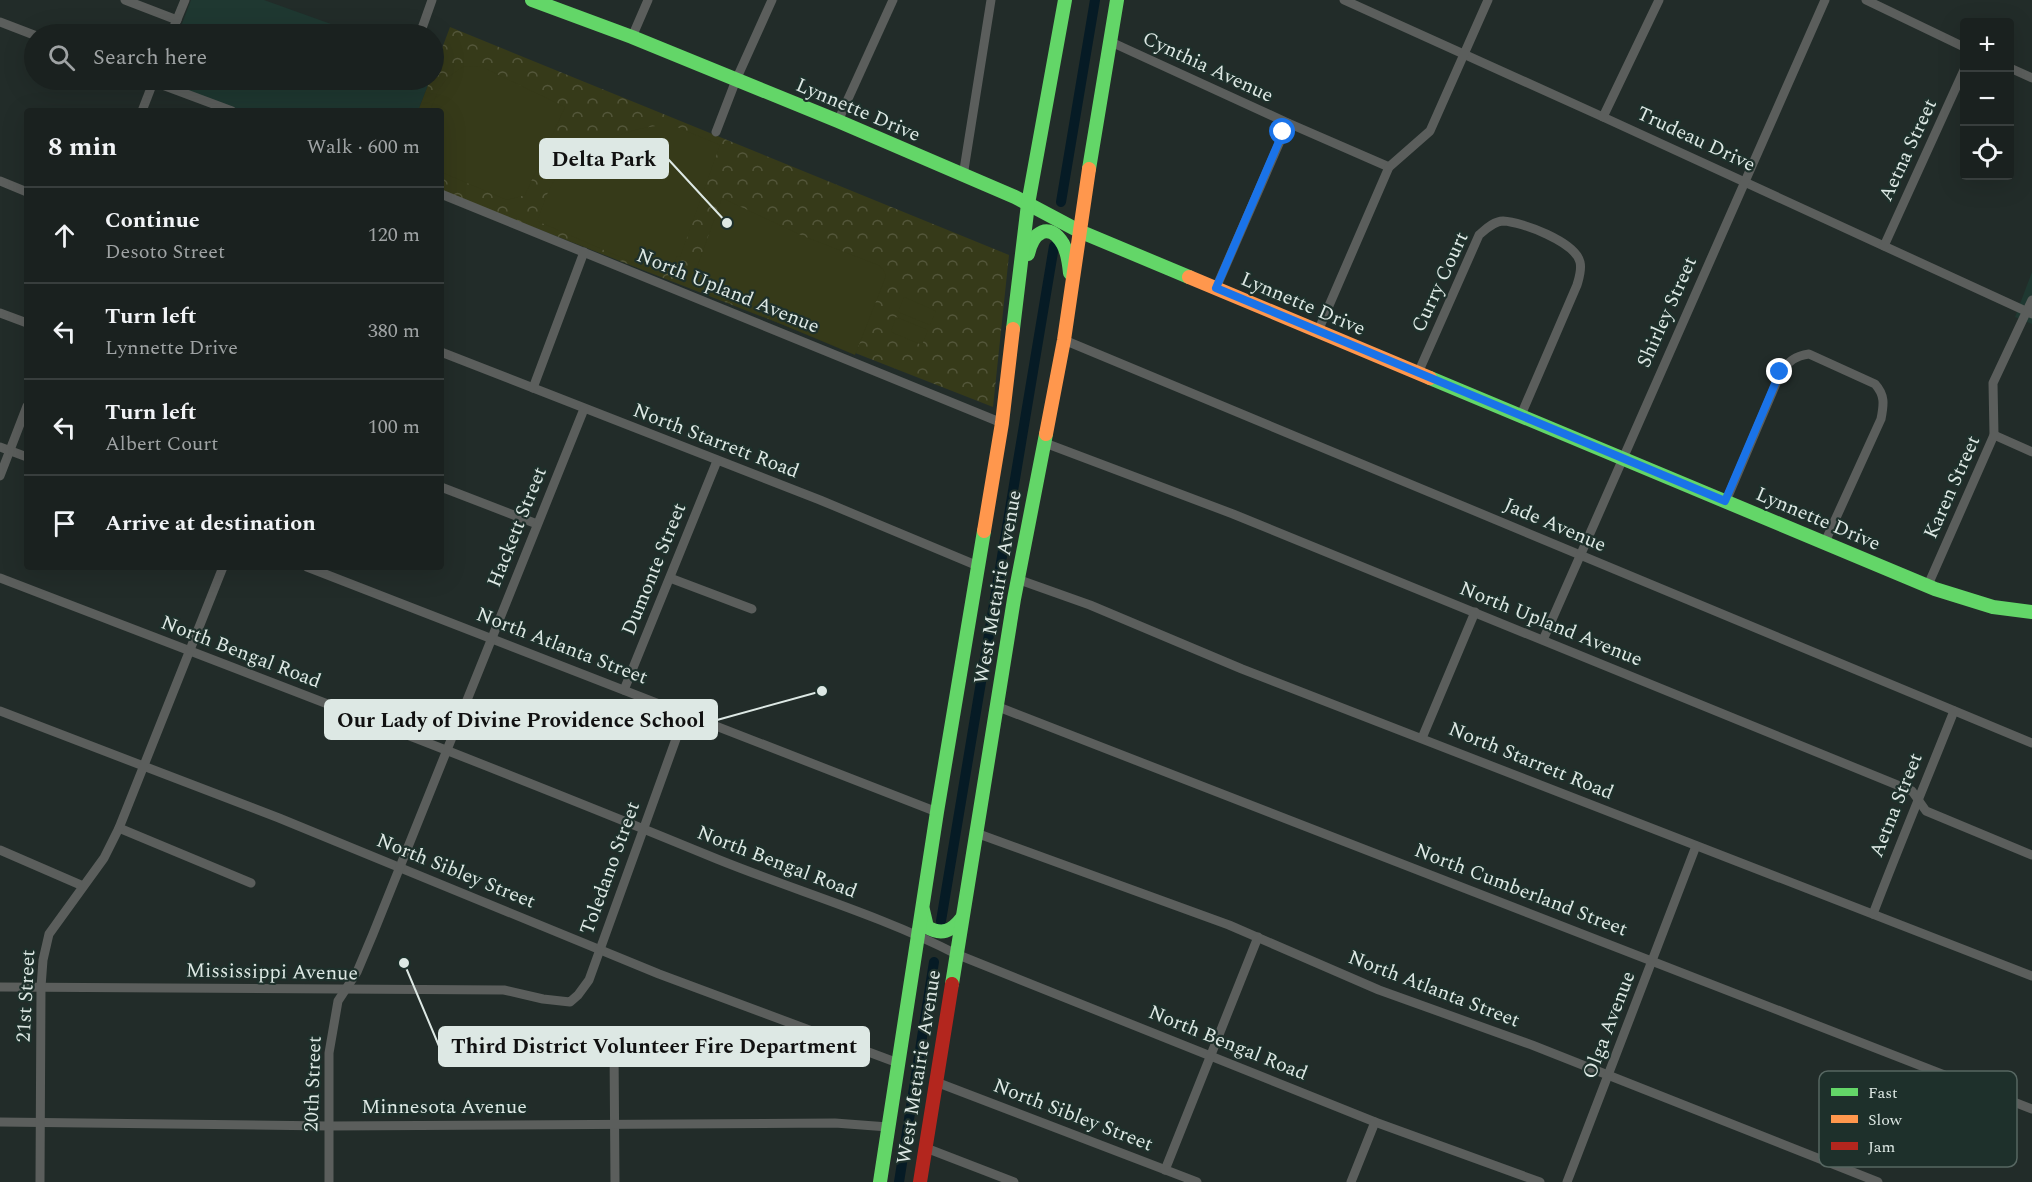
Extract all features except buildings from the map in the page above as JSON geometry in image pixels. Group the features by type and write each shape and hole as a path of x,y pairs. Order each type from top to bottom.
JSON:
{"main road":[{"name":"Lynnette Drive","path":"532,0 632,37 838,121 1028,204 1079,231 1928,585 1985,604 2032,612"},
{"name":"West Metairie Avenue","path":"880,1182 937,812 1002,423 1028,204 1065,0"},
{"name":"West Metairie Avenue","path":"920,1182 1017,579 1064,340 1079,231 1118,0"},
{"path":"1020,270 1035,235 1044,231 1052,232 1062,242 1069,259 1071,296"},
{"path":"923,902 923,916 927,927 935,932 947,933 954,929 962,918"}],"street":[{"path":"125,0 177,20"},
{"path":"175,24 185,0"},
{"path":"424,24 432,0"},
{"path":"632,37 648,0"},
{"path":"716,132 736,80 772,0"},
{"path":"838,121 893,0"},
{"path":"963,176 991,0"},
{"name":"Trudeau Drive","path":"1344,0 2029,313"},
{"path":"1318,331 1389,167 1430,131 1488,0"},
{"path":"1603,117 1659,0"},
{"name":"Shirley Street","path":"1543,640 1826,0"},
{"path":"1866,0 1960,45"},
{"path":"0,22 24,31"},
{"name":"Cynthia Avenue","path":"1111,42 1389,167"},
{"path":"2014,70 2032,78"},
{"name":"Aetna Street","path":"1884,246 1964,72"},
{"path":"143,108 149,90"},
{"path":"178,90 224,108"},
{"path":"1216,288 1287,123"},
{"path":"0,181 24,191"},
{"name":"North Upland Avenue","path":"444,195 1002,423"},
{"name":"Curry Court","path":"1418,373 1479,235 1488,227 1501,221 1522,225 1567,244 1576,254 1581,269 1577,285 1521,416"},
{"path":"533,388 584,252"},
{"name":"Karen Street","path":"1928,585 1994,435 1993,383 2029,313 2032,300"},
{"path":"0,313 24,322"},
{"name":"Jade Avenue","path":"1064,340 2032,743"},
{"name":"North Starrett Road","path":"444,353 820,500 978,566"},
{"path":"1725,501 1780,372 1791,360 1800,355 1809,354 1875,384 1882,391 1884,403 1881,418 1825,542"},
{"name":"Hackett Street","path":"345,991 357,972 401,867 584,409"},
{"path":"0,476 24,414"},
{"path":"1994,435 2032,452"},
{"name":"North Upland Avenue","path":"1045,443 1233,514 1912,791 1926,811 2032,855"},
{"path":"0,447 24,456"},
{"name":"Dumonte Street","path":"624,690 717,461"},
{"path":"444,488 537,524"},
{"name":"21st Street","path":"40,1182 41,987 43,960 49,934 104,858 119,828 222,570"},
{"name":"North Atlanta Street","path":"316,570 937,812"},
{"name":"North Bengal Road","path":"0,578 448,751 775,883 918,934 956,954 1375,1122 1539,1182"},
{"path":"670,578 752,609"},
{"name":"North Starrett Road","path":"1017,579 1090,605 1242,669 2032,976"},
{"path":"1422,738 1475,612"},
{"name":"North Cumberland Street","path":"996,706 1653,960 1931,1071"},
{"name":"North Sibley Street","path":"0,711 401,867 659,974 898,1063"},
{"name":"Aetna Street","path":"1873,914 1894,855 1919,801 1954,711"},
{"name":"Toledano Street","path":"543,999 570,1002 589,980 685,714"},
{"path":"119,828 251,883"},
{"name":"North Atlanta Street","path":"976,833 1229,924 1379,990 1609,1074 1819,1158"},
{"name":"Olga Avenue","path":"1568,1182 1696,846"},
{"path":"0,850 83,886"},
{"path":"1165,1170 1258,938"},
{"name":"Mississippi Avenue","path":"0,987 345,991 504,990 543,999"},
{"name":"20th Street","path":"329,1182 329,1053 338,1001 345,991"},
{"path":"614,1046 615,1182"},
{"name":"North Sibley Street","path":"936,1082 1197,1182"},
{"name":"North Cumberland Street","path":"2017,1103 2032,1109"},
{"name":"Minnesota Avenue","path":"0,1122 329,1125 835,1123 888,1127"},
{"path":"1351,1182 1375,1122"},
{"path":"926,1148 1014,1182"},
{"name":"North Atlanta Street","path":"1841,1167 1878,1182"}],"shaded area":[{"path":"191,0 264,0 331,24 182,24"},
{"path":"186,90 426,90 419,108 232,108"},
{"path":"2032,272 2032,324 2015,317"}],"green space":[{"path":"450,27 1009,255 993,407 444,192 444,108 419,108 426,90 444,90 444,43"},
{"path":"465,66 482,67 565,107 525,195 507,200 444,173 444,108 431,108 440,90 444,90 444,83"},
{"path":"656,126 674,126 720,145 680,257 677,256 672,267 657,273 537,221 556,178 576,158 615,137"},
{"path":"722,198 803,236 883,269 886,276 855,355 695,288 696,286 691,284"},
{"path":"904,297 936,311 930,325 898,312"},
{"path":"896,317 928,330 922,345 891,332"}],"waterway":[{"path":"1061,202 1095,0"},
{"path":"941,921 1054,246"},
{"path":"899,1182 934,962"}],"traffic: fast":[{"path":"532,0 632,37 838,121 1015,197 1079,231 1189,277"},
{"path":"1013,329 1028,204 1065,0"},
{"path":"1089,169 1117,0"},
{"path":"1028,254 1030,246 1038,235 1047,231 1052,233 1065,247 1070,273"},
{"path":"1430,378 1935,589 1993,607 2032,612"},
{"path":"952,984 1014,599 1046,434"},
{"path":"880,1182 937,812 984,531"},
{"path":"923,910 927,927 932,930 946,931 962,918"}],"traffic: slow":[{"path":"1046,434 1064,340 1089,169"},
{"path":"1189,277 1430,378"},
{"path":"984,531 1002,423 1013,329"}],"traffic: jam":[{"path":"920,1182 952,984"}],"place":[{"name":"Delta Park","path":"727,223"},
{"name":"Our Lady of Divine Providence School","path":"822,691"},
{"name":"Third District Volunteer Fire Department","path":"404,963"}],"route":[{"path":"1283,132 1216,288 1725,501 1780,372"}]}
